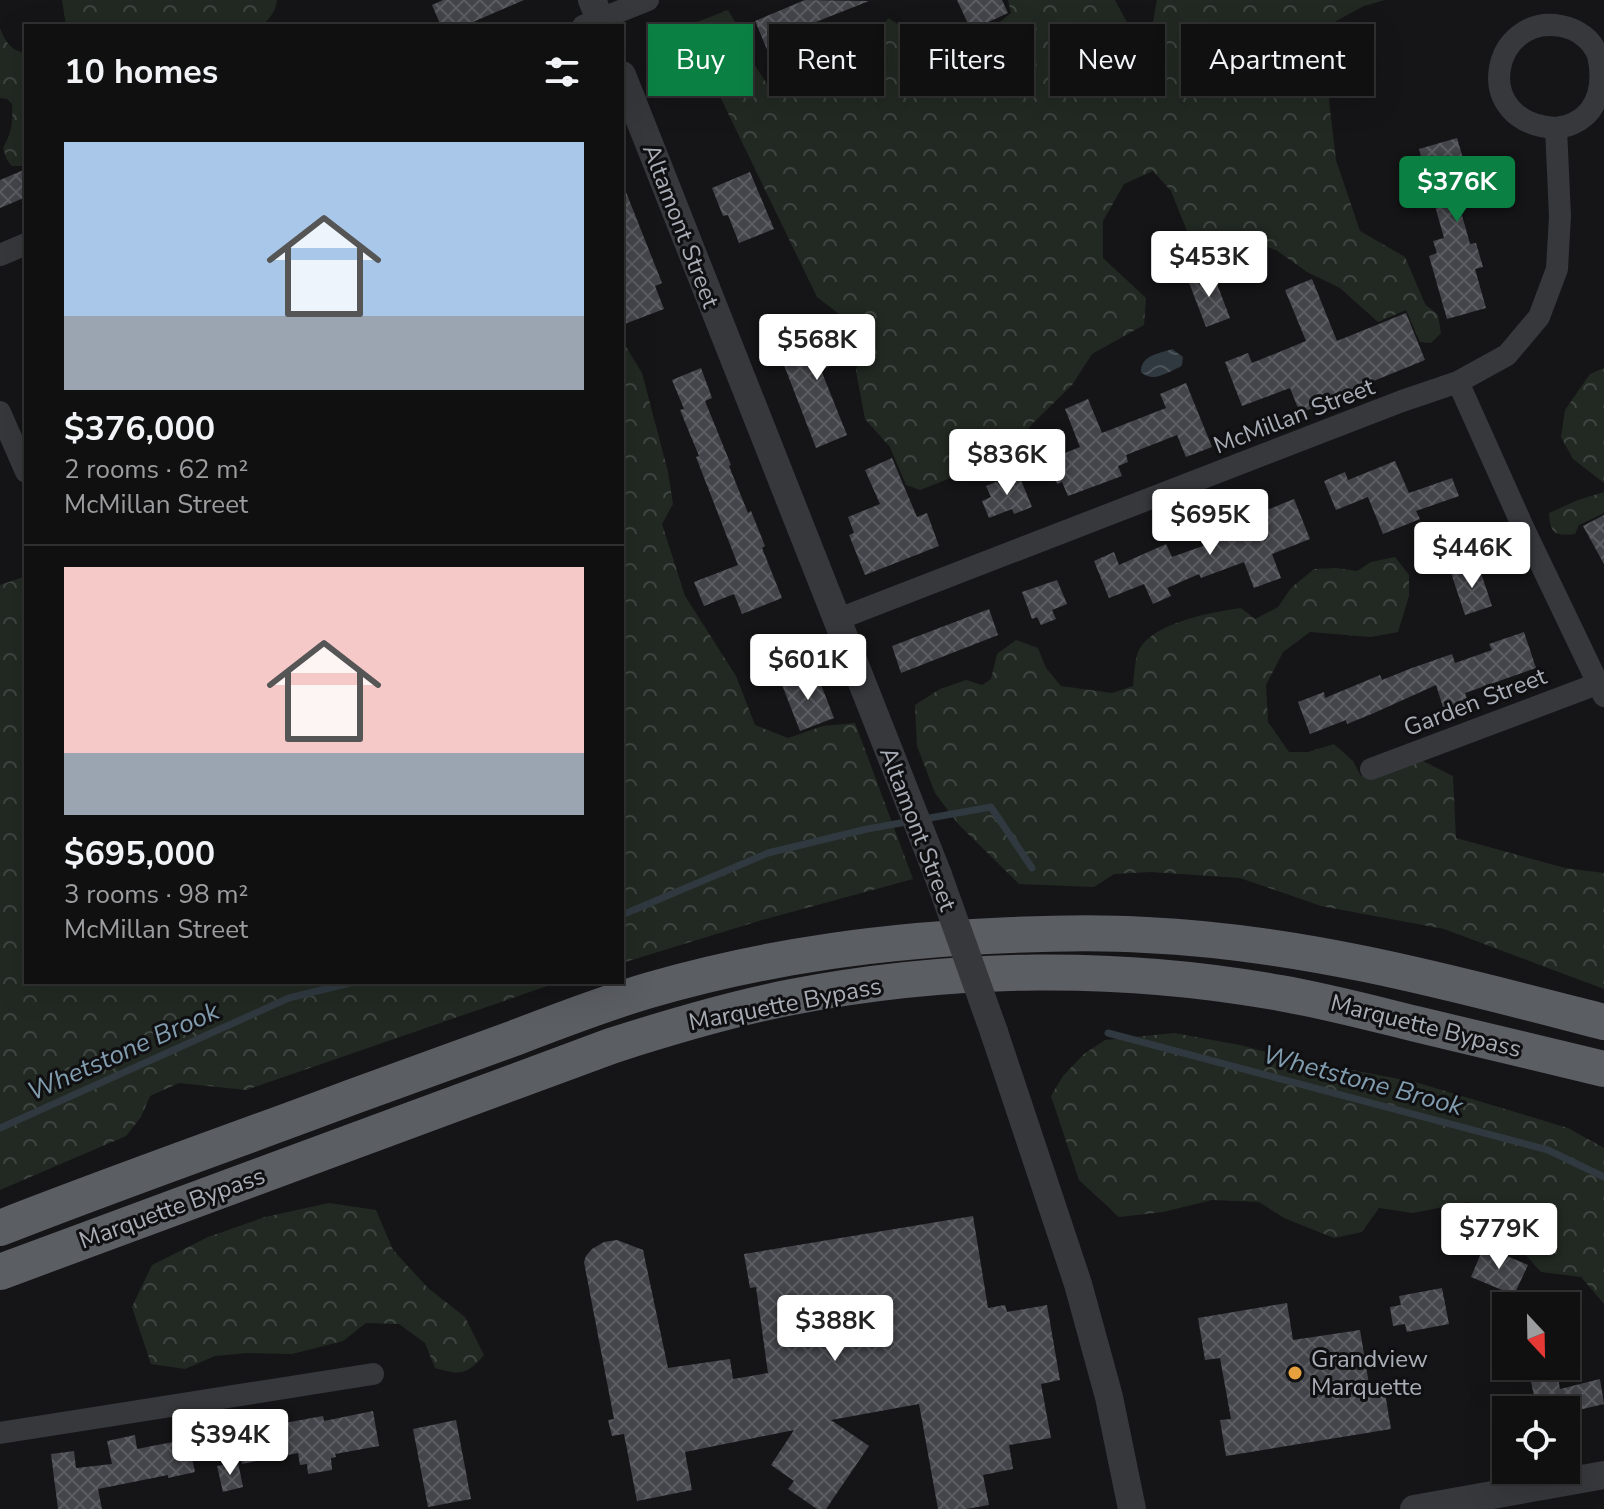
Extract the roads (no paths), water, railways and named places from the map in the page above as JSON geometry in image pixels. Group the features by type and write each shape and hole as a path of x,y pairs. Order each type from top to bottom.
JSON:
{"highway":[{"name":"Marquette Bypass","path":"0,1228 155,1168 566,1019 648,991 796,955 950,938 1068,933 1208,940 1342,959 1604,1022"},
{"name":"Marquette Bypass","path":"0,1272 611,1046 684,1023 792,997 872,985 1038,972 1145,975 1279,992 1333,1003 1604,1069"}],"street":[{"path":"595,18 648,0"},
{"path":"1552,24 1585,36 1596,50 1603,75 1598,100 1588,114 1573,124 1556,128 1539,127 1517,116 1502,95 1499,79 1501,62 1508,47 1520,35 1535,27 1552,24"},
{"name":"Altamont Street","path":"624,80 938,875 994,1032 1078,1284 1109,1397 1132,1509"},
{"name":"McMillan Street","path":"836,620 1458,382 1507,355 1539,317 1557,269 1560,216 1556,128"},
{"path":"0,255 24,245"},
{"path":"1458,382 1601,690"},
{"path":"0,412 24,467"},
{"name":"Garden Street","path":"1371,769 1601,690"},
{"path":"0,1433 373,1374"},
{"path":"1414,1509 1604,1475"}],"water":[{"path":"1172,349 1183,357 1180,367 1155,377 1141,372 1147,359"}],"waterway":[{"name":"Whetstone Brook","path":"924,819 991,807 1032,868"},
{"name":"Whetstone Brook","path":"624,914 768,853 912,821"},
{"name":"Whetstone Brook","path":"0,1128 289,998 346,984"},
{"name":"Whetstone Brook","path":"1108,1033 1548,1150 1604,1177"}],"place":[{"name":"Grandview Marquette","path":"1295,1373"}]}
